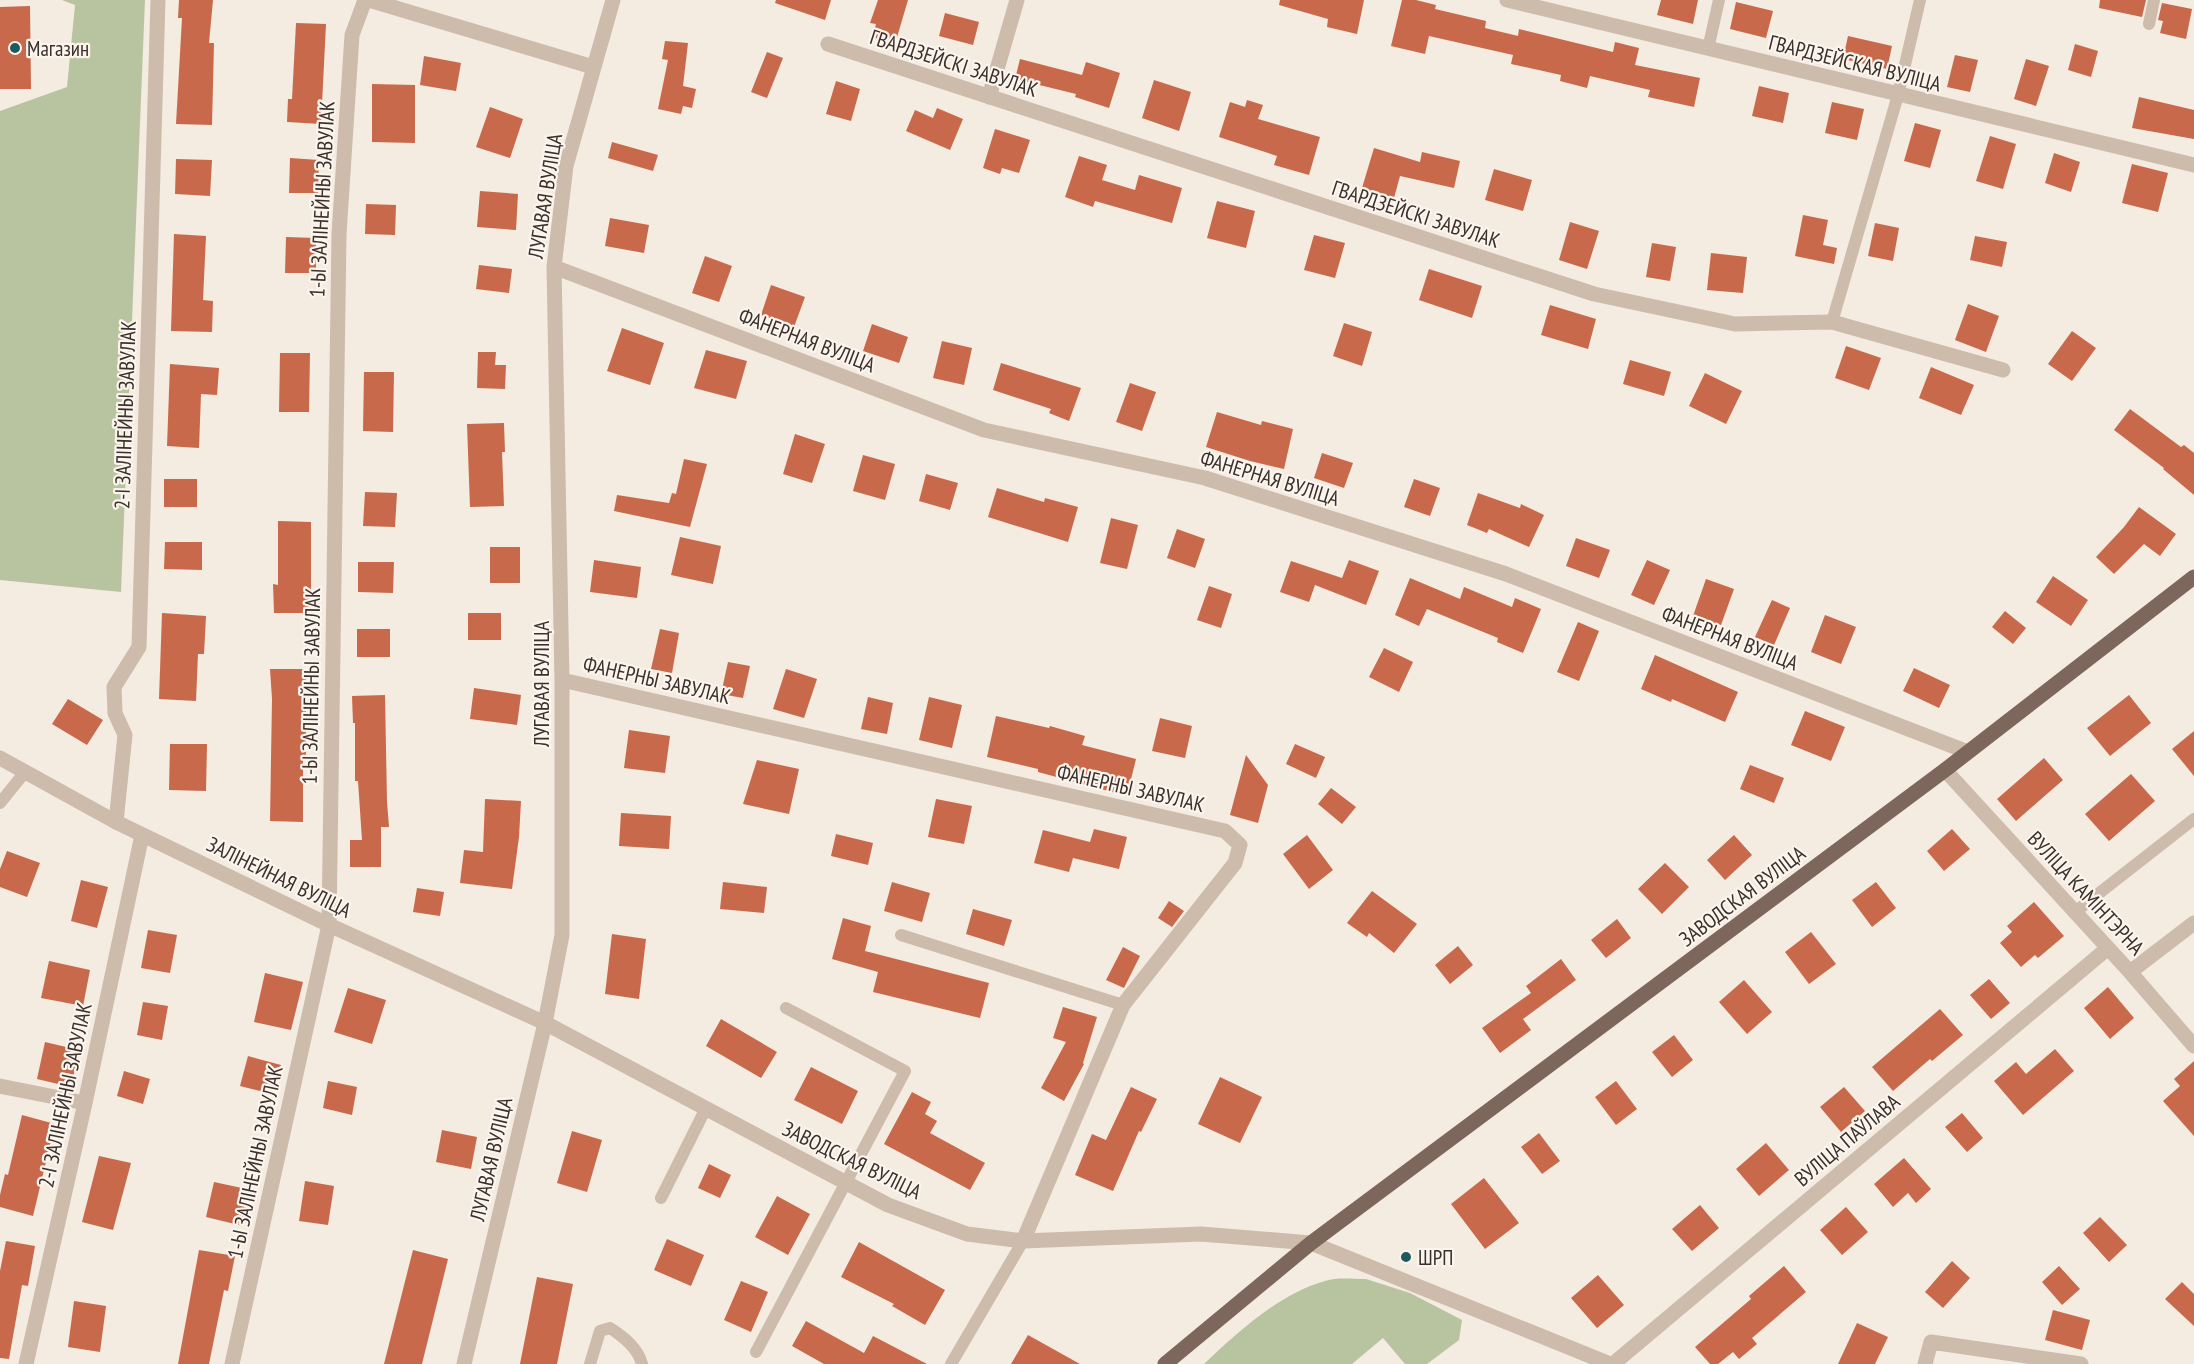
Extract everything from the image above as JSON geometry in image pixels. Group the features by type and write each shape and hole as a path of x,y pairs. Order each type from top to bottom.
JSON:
{"main road":[{"name":"ЗАВОДСКАЯ ВУЛІЦА","path":"1165,1364 1311,1243 1945,770 2194,577"}],"street":[{"name":"2-І ЗАЛІНЕЙНЫ ЗАВУЛАК","path":"116,822 125,735 115,713 114,687 139,646 158,0"},
{"path":"367,0 593,67"},
{"name":"1-Ы ЗАЛІНЕЙНЫ ЗАВУЛАК","path":"232,1364 329,925 339,234 352,35 367,0"},
{"name":"ЛУГАВАЯ ВУЛІЦА","path":"464,1364 545,1023 562,935 562,680 554,267 566,166 614,0"},
{"path":"989,97 1017,0"},
{"name":"ГВАРДЗЕЙСКАЯ ВУЛІЦА","path":"1507,0 2194,165"},
{"name":"ГВАРДЗЕЙСКІ ЗАВУЛАК","path":"828,44 1594,294 1735,324 1832,322 2003,370"},
{"name":"ФАНЕРНАЯ ВУЛІЦА","path":"554,267 984,430 1205,478 1506,574 1968,752"},
{"name":"ФАНЕРНЫ ЗАВУЛАК","path":"562,680 1225,831 1240,845 1234,863 1123,1005 1023,1241"},
{"name":"ЗАЛІНЕЙНАЯ ВУЛІЦА","path":"0,758 142,835 329,925 545,1023"},
{"name":"ВУЛІЦА КАМІНТЭРНА","path":"1945,770 2130,972 2194,1046"},
{"name":"2-І ЗАЛІНЕЙНЫ ЗАВУЛАК","path":"26,1364 142,835"},
{"path":"2130,972 2194,923"},
{"name":"ВУЛІЦА ПАЎЛАВА","path":"1611,1364 2108,948"},
{"name":"ЗАВОДСКАЯ ВУЛІЦА","path":"545,1023 888,1205 967,1234 1023,1241 1201,1234 1311,1243"},
{"path":"0,1086 85,1103"},
{"path":"1311,1243 1611,1364"},
{"path":"1924,1364 1931,1342 2081,1364"}],"lane":[{"path":"1708,49 1719,0"},
{"path":"1832,322 1898,95 1920,0"},
{"path":"2149,24 2154,0"},
{"path":"0,803 25,772"},
{"path":"2075,912 2194,819"},
{"path":"901,935 1123,1005"},
{"path":"756,1352 905,1071 786,1008"},
{"path":"661,1198 706,1108"},
{"path":"951,1364 1023,1241"},
{"path":"590,1364 600,1331 610,1329 622,1335 639,1354 642,1364"}],"green space":[{"path":"62,0 145,0 121,592 0,580 0,111 67,87 75,5"},
{"path":"1366,1279 1410,1293 1462,1320 1459,1340 1427,1364 1405,1364 1383,1338 1352,1364 1204,1364 1260,1315 1291,1295 1330,1280"}],"building":[{"path":"179,0 213,0 209,43 214,43 212,125 176,124 182,18 178,18"},
{"path":"776,0 831,0 825,20 775,3"},
{"path":"878,0 908,0 895,44 872,37 876,24 870,23"},
{"path":"1280,0 1364,0 1357,34 1327,27 1328,19 1279,5"},
{"path":"1402,0 1416,0 1436,5 1435,9 1486,21 1485,28 1518,36 1519,29 1613,52 1615,42 1639,48 1635,65 1700,78 1694,107 1648,97 1650,90 1590,76 1587,88 1560,81 1561,75 1511,64 1513,55 1429,36 1425,54 1391,46"},
{"path":"1661,0 1698,0 1693,24 1657,15"},
{"path":"2100,0 2146,0 2142,17 2099,8"},
{"path":"1736,2 1773,11 1766,38 1730,29"},
{"path":"2162,3 2192,9 2186,39 2160,33 2163,21 2158,20"},
{"name":"Магазин","path":"30,6 31,89 0,89 0,7"},
{"path":"945,13 979,22 973,45 939,36"},
{"path":"296,23 326,24 321,124 287,122 288,99 292,99"},
{"path":"1848,36 1892,46 1887,69 1843,59"},
{"path":"665,41 688,43 683,86 696,89 692,108 683,106 681,114 658,109 668,60 662,59"},
{"path":"2075,44 2098,51 2091,77 2068,70"},
{"path":"767,52 783,58 767,98 751,92"},
{"path":"1955,55 1978,60 1970,92 1947,87"},
{"path":"424,56 461,63 456,91 420,85"},
{"path":"1020,59 1082,75 1086,62 1120,73 1109,108 1075,97 1076,94 1015,79"},
{"path":"2026,59 2049,66 2036,106 2014,99"},
{"path":"1154,80 1191,92 1179,131 1142,118"},
{"path":"836,81 860,89 851,121 826,114"},
{"path":"372,84 415,85 415,143 372,142"},
{"path":"1759,86 1789,93 1783,123 1752,116"},
{"path":"2139,97 2194,110 2194,139 2132,128"},
{"path":"1247,100 1263,105 1258,119 1320,137 1309,175 1274,165 1277,156 1219,137 1230,102 1245,107"},
{"path":"1832,102 1864,109 1857,140 1825,133"},
{"path":"490,107 523,119 510,158 476,147"},
{"path":"937,108 963,119 950,150 906,131 915,110 933,118"},
{"path":"1915,123 1941,130 1930,168 1904,161"},
{"path":"995,129 1030,140 1019,173 1002,168 1000,174 983,168"},
{"path":"1990,136 2016,144 2003,189 1976,181"},
{"path":"612,142 658,155 653,171 608,158"},
{"path":"1374,148 1420,162 1422,152 1460,161 1454,188 1400,176 1394,198 1362,188"},
{"path":"2054,153 2080,162 2071,192 2045,183"},
{"path":"1079,156 1107,165 1102,180 1135,190 1139,175 1182,188 1172,223 1095,201 1093,207 1065,197"},
{"path":"290,158 319,160 318,193 289,193"},
{"path":"176,159 212,160 210,196 175,194"},
{"path":"2132,164 2168,173 2158,212 2122,203"},
{"path":"1494,169 1532,180 1523,211 1485,200"},
{"path":"480,191 518,194 516,230 477,227"},
{"path":"1217,201 1255,211 1246,248 1207,238"},
{"path":"366,204 396,205 395,235 365,234"},
{"path":"1803,215 1828,220 1823,245 1837,248 1834,264 1795,256"},
{"path":"610,218 649,225 644,253 605,246"},
{"path":"1570,222 1599,231 1587,269 1559,260"},
{"path":"1875,223 1899,228 1893,261 1868,256"},
{"path":"174,234 206,236 203,300 213,301 212,332 171,331"},
{"path":"1314,235 1345,243 1335,278 1304,270"},
{"path":"1975,236 2007,242 2002,267 1970,260"},
{"path":"286,237 316,238 316,273 285,273"},
{"path":"1652,243 1676,247 1670,281 1646,277"},
{"path":"1711,253 1747,257 1743,293 1707,290"},
{"path":"705,256 732,266 719,302 692,293"},
{"path":"479,265 512,269 509,293 476,289"},
{"path":"1429,269 1482,286 1472,318 1419,300"},
{"path":"771,285 805,297 794,327 761,315"},
{"path":"1968,304 1999,316 1986,352 1955,340"},
{"path":"1550,305 1596,319 1588,349 1541,335"},
{"path":"1344,323 1372,332 1362,366 1333,356"},
{"path":"872,324 908,337 899,363 863,351"},
{"path":"622,328 664,343 650,385 607,371"},
{"path":"2072,331 2096,348 2072,381 2048,364"},
{"path":"942,341 972,348 964,385 933,378"},
{"path":"1846,346 1881,358 1869,390 1835,378"},
{"path":"706,350 747,361 736,399 694,388"},
{"path":"478,352 496,352 495,365 506,365 505,389 477,388"},
{"path":"280,353 310,353 309,412 279,412"},
{"path":"1630,360 1671,372 1664,396 1623,384"},
{"path":"1001,363 1081,388 1069,421 1049,413 1051,409 993,390"},
{"path":"170,364 219,368 217,395 201,394 199,448 167,446"},
{"path":"1931,367 1974,385 1961,415 1919,398"},
{"path":"364,372 394,372 393,432 363,431"},
{"path":"1705,373 1742,391 1726,424 1689,406"},
{"path":"1130,383 1156,392 1142,431 1116,422"},
{"path":"2130,409 2181,447 2184,445 2194,453 2194,495 2164,468 2114,430"},
{"path":"1217,412 1261,425 1262,421 1293,429 1284,469 1206,447"},
{"path":"504,423 505,452 502,452 504,506 470,507 467,424"},
{"path":"795,434 825,444 812,483 783,474"},
{"path":"1322,453 1353,463 1344,488 1314,478"},
{"path":"863,455 895,464 885,500 853,491"},
{"path":"684,459 707,464 690,527 614,511 617,495 669,503 672,493 676,494"},
{"path":"926,474 958,483 950,510 919,501"},
{"path":"164,479 197,479 197,507 164,507"},
{"path":"1414,479 1440,488 1430,516 1404,507"},
{"path":"997,488 1044,502 1045,498 1078,507 1068,542 988,517"},
{"path":"365,492 397,493 395,527 363,526"},
{"path":"1478,493 1520,508 1521,504 1544,515 1529,547 1489,529 1487,533 1467,525"},
{"path":"2139,507 2176,534 2160,556 2144,544 2114,574 2096,557"},
{"path":"1111,518 1138,525 1127,569 1100,563"},
{"path":"278,521 311,522 311,613 274,613 273,584 278,585"},
{"path":"1177,529 1205,539 1195,568 1167,558"},
{"path":"680,537 721,546 713,584 671,575"},
{"path":"1576,538 1610,550 1599,578 1566,566"},
{"path":"165,542 202,542 202,570 164,569"},
{"path":"490,547 520,547 520,583 490,583"},
{"path":"594,560 641,567 637,598 590,592"},
{"path":"1349,560 1379,571 1366,605 1315,585 1309,602 1280,592 1291,561 1342,578"},
{"path":"1647,560 1670,570 1654,605 1631,595"},
{"path":"358,562 394,562 393,593 358,592"},
{"path":"2053,576 2088,600 2071,626 2036,602"},
{"path":"1410,578 1460,599 1464,587 1512,607 1515,598 1541,609 1523,653 1497,642 1498,638 1427,609 1419,626 1395,615"},
{"path":"1706,579 1734,589 1721,625 1693,616"},
{"path":"1209,586 1232,594 1221,628 1197,620"},
{"path":"1772,600 1790,608 1774,645 1755,637"},
{"path":"2005,611 2026,628 2013,644 1992,627"},
{"path":"162,613 206,616 204,654 198,654 196,701 159,699"},
{"path":"468,613 501,613 501,640 468,640"},
{"path":"1825,615 1856,627 1841,664 1811,652"},
{"path":"1578,622 1599,631 1579,681 1557,672"},
{"path":"357,629 390,629 390,657 357,657"},
{"path":"660,629 679,633 672,673 651,669"},
{"path":"1384,648 1413,662 1399,692 1369,677"},
{"path":"1655,655 1738,692 1725,722 1672,699 1671,702 1641,689"},
{"path":"728,662 750,666 743,698 721,694"},
{"path":"1914,668 1950,685 1939,708 1903,691"},
{"path":"270,669 306,669 303,822 270,821 272,699"},
{"path":"786,669 817,679 804,718 773,709"},
{"path":"474,688 521,695 517,725 470,719"},
{"path":"385,695 389,827 381,827 381,867 350,867 350,840 362,840 358,781 355,781 355,723 353,723 352,696"},
{"path":"2129,695 2151,723 2110,756 2087,728"},
{"path":"868,697 893,703 887,734 861,729"},
{"path":"929,697 962,705 952,748 919,740"},
{"path":"68,699 103,720 87,745 52,724"},
{"path":"1805,711 1845,727 1831,761 1791,745"},
{"path":"996,716 1049,728 1050,726 1085,736 1082,745 1136,759 1127,796 1038,772 1038,769 987,757"},
{"path":"1160,718 1192,726 1185,758 1152,751"},
{"path":"629,730 670,736 665,773 624,768"},
{"path":"2194,731 2194,776 2172,749"},
{"path":"170,744 207,744 206,791 169,790"},
{"path":"1295,744 1325,757 1316,778 1286,764"},
{"path":"1246,755 1268,785 1258,823 1230,815"},
{"path":"2044,758 2063,780 2016,821 1997,799"},
{"path":"757,760 799,769 789,814 743,804"},
{"path":"1750,765 1784,778 1774,803 1740,789"},
{"path":"2131,774 2155,801 2109,841 2085,814"},
{"path":"1331,788 1356,807 1342,824 1318,804"},
{"path":"485,799 521,801 512,889 460,883 464,850 483,852"},
{"path":"936,799 972,806 964,844 928,837"},
{"path":"621,813 671,816 669,849 619,846"},
{"path":"1094,829 1127,837 1119,869 1073,858 1069,872 1034,863 1043,830 1090,842"},
{"path":"1952,829 1970,849 1944,871 1927,851"},
{"path":"836,834 873,843 868,865 831,856"},
{"path":"1307,835 1333,870 1309,889 1283,854"},
{"path":"1734,835 1752,855 1725,880 1707,860"},
{"path":"7,851 40,863 27,897 0,887 0,869"},
{"path":"1665,863 1689,887 1662,914 1638,889"},
{"path":"81,880 108,887 97,928 71,921"},
{"path":"723,882 767,887 764,913 720,909"},
{"path":"892,882 930,893 922,922 884,911"},
{"path":"1876,882 1896,908 1872,927 1852,900"},
{"path":"417,888 444,892 440,916 413,912"},
{"path":"1372,891 1417,924 1394,953 1369,933 1367,937 1347,923"},
{"path":"1169,901 1184,911 1172,927 1158,918"},
{"path":"2034,902 2064,936 2038,958 2035,955 2021,967 2000,943 2012,932 2007,926"},
{"path":"973,909 1012,920 1004,946 966,934"},
{"path":"843,918 871,926 865,951 989,983 980,1018 873,992 878,972 832,959"},
{"path":"1617,919 1631,938 1606,958 1591,940"},
{"path":"148,930 177,935 170,973 141,968"},
{"path":"1811,932 1836,964 1809,984 1785,952"},
{"path":"612,934 646,939 639,999 605,994"},
{"path":"1458,946 1473,965 1450,984 1435,965"},
{"path":"1123,947 1140,956 1124,988 1106,980"},
{"path":"1561,959 1576,980 1523,1019 1531,1030 1500,1053 1482,1028 1531,993 1526,986"},
{"path":"49,961 90,970 83,1006 41,998"},
{"path":"265,973 303,982 291,1030 254,1022"},
{"path":"1989,979 2010,1003 1991,1019 1970,995"},
{"path":"1744,980 1772,1012 1747,1034 1719,1002"},
{"path":"2108,987 2134,1018 2110,1039 2084,1008"},
{"path":"348,988 386,1000 372,1044 334,1032"},
{"path":"143,1002 168,1006 162,1040 137,1035"},
{"path":"1063,1007 1097,1017 1084,1064 1064,1101 1041,1088 1066,1042 1053,1038"},
{"path":"1940,1009 1963,1035 1932,1061 1930,1059 1893,1091 1872,1067"},
{"path":"721,1019 777,1052 761,1078 706,1046"},
{"path":"1674,1035 1693,1060 1672,1077 1652,1052"},
{"path":"45,1042 79,1050 71,1087 37,1079"},
{"path":"2055,1049 2074,1071 2023,1115 1994,1081 2016,1062 2026,1074"},
{"path":"248,1056 281,1065 273,1094 240,1086"},
{"path":"2194,1061 2194,1136 2163,1101 2180,1086 2174,1079"},
{"path":"811,1067 858,1091 842,1124 794,1100"},
{"path":"124,1071 150,1079 143,1104 117,1096"},
{"path":"1220,1077 1262,1097 1240,1143 1198,1124"},
{"path":"328,1081 357,1087 352,1115 323,1108"},
{"path":"1616,1081 1637,1109 1616,1125 1595,1097"},
{"path":"1131,1087 1157,1099 1141,1132 1139,1131 1113,1191 1075,1175 1092,1134 1106,1140"},
{"path":"1844,1087 1865,1111 1841,1132 1820,1107"},
{"path":"912,1092 931,1102 925,1114 937,1121 930,1133 985,1163 970,1190 884,1144"},
{"path":"1962,1113 1983,1138 1967,1152 1945,1127"},
{"path":"22,1115 55,1124 33,1216 0,1207 5,1174 8,1175"},
{"path":"442,1130 477,1137 471,1169 436,1162"},
{"path":"572,1131 602,1140 587,1192 557,1183"},
{"path":"1539,1133 1560,1161 1542,1174 1521,1147"},
{"path":"1766,1143 1789,1170 1759,1196 1736,1169"},
{"path":"99,1156 131,1163 113,1230 82,1222"},
{"path":"1904,1158 1931,1189 1916,1203 1908,1193 1893,1207 1874,1184"},
{"path":"709,1164 731,1175 720,1198 698,1188"},
{"path":"1484,1178 1519,1223 1485,1249 1451,1204"},
{"path":"305,1181 334,1186 328,1225 299,1221"},
{"path":"214,1182 251,1190 243,1226 206,1217"},
{"path":"777,1196 810,1214 788,1255 755,1237"},
{"path":"1700,1205 1719,1228 1692,1251 1672,1229"},
{"path":"1846,1207 1868,1232 1842,1255 1820,1230"},
{"path":"2100,1217 2127,1245 2109,1262 2083,1233"},
{"path":"667,1239 704,1255 691,1286 654,1270"},
{"path":"6,1241 35,1246 28,1286 22,1285 9,1359 0,1358 0,1271"},
{"path":"859,1242 945,1290 925,1325 892,1306 894,1304 841,1277"},
{"path":"199,1250 235,1256 228,1291 224,1290 209,1364 178,1364"},
{"path":"413,1250 448,1259 422,1364 384,1364"},
{"path":"1952,1261 1970,1278 1943,1308 1925,1292"},
{"path":"1784,1266 1806,1292 1752,1338 1757,1344 1739,1359 1733,1352 1718,1364 1710,1364 1695,1347 1751,1299 1749,1296"},
{"path":"2059,1266 2080,1289 2062,1305 2042,1282"},
{"path":"1598,1275 1624,1305 1597,1328 1571,1298"},
{"path":"537,1277 573,1284 557,1364 520,1364"},
{"path":"741,1281 768,1292 751,1332 724,1320"},
{"path":"2182,1282 2194,1294 2194,1326 2165,1299"},
{"path":"74,1301 106,1306 100,1352 68,1347"},
{"path":"2053,1310 2090,1320 2082,1350 2045,1340"},
{"path":"806,1321 864,1353 873,1336 927,1364 824,1364 792,1346"},
{"path":"1857,1323 1888,1337 1875,1364 1838,1364"},
{"path":"1028,1335 1080,1364 1011,1364"}],"place":[{"name":"Магазин","path":"15,48"},
{"name":"ШРП","path":"1406,1257"}]}
